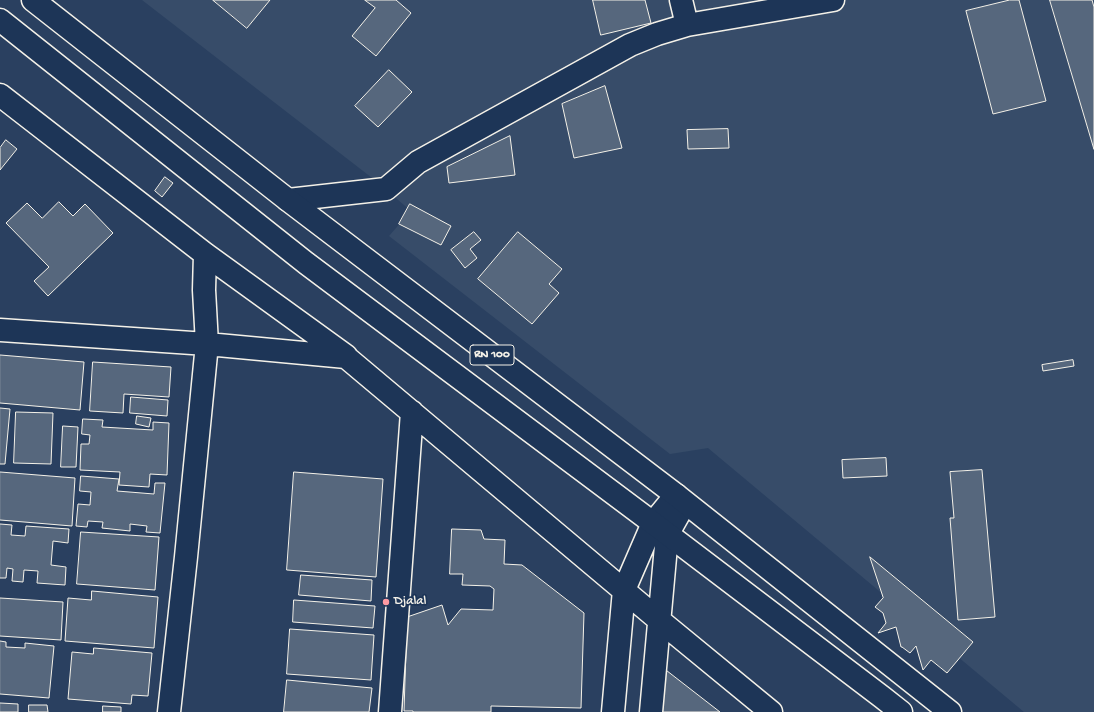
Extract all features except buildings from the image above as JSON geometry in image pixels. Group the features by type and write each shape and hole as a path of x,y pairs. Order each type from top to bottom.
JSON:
{"main road":[{"name":"RN 100","path":"33,0 288,200 681,499 950,712"},
{"path":"681,0 687,25"},
{"path":"288,200 386,189 418,162 623,49 657,34 687,25 833,0"},
{"name":"RN 100","path":"0,20 306,263 870,687 901,712"},
{"path":"3,106 204,254 346,356 659,620 771,712"},
{"path":"169,712 207,344 204,254"},
{"path":"0,330 207,344 346,356"},
{"path":"390,712 412,412"},
{"path":"614,712 624,590 660,529 681,499"},
{"path":"651,712 659,620 660,529"}],"shaded area":[{"path":"142,0 1094,0 1094,712 1024,712 708,448 670,454 389,236 411,211 376,181"}],"place":[{"name":"Djalal","path":"386,602"}]}
